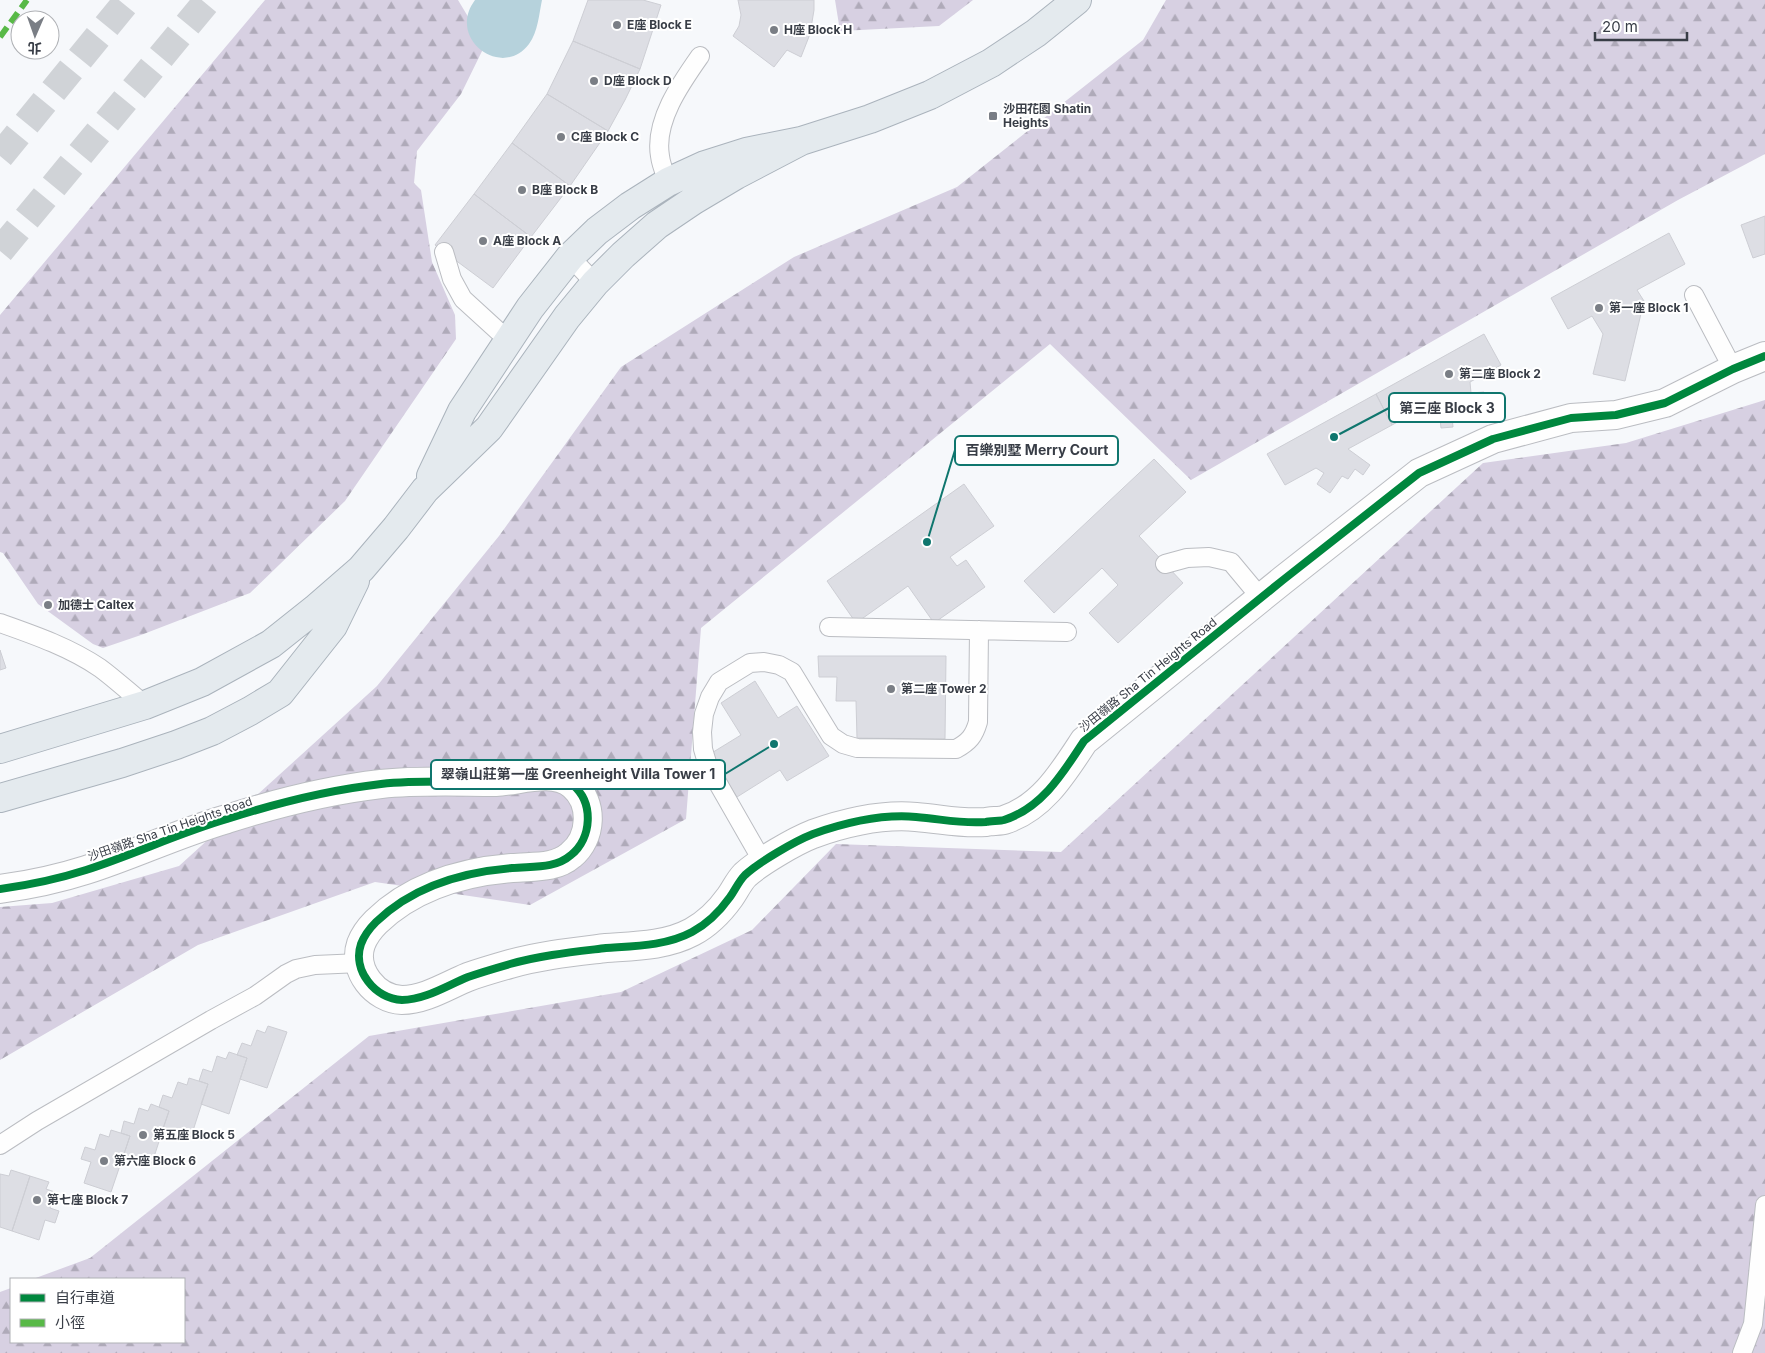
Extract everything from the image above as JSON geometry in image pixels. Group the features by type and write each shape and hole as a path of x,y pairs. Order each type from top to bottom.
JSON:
{"main road":[{"path":"425,490 462,410 530,308 570,257 597,231 630,206 668,182 705,165 746,152 800,141 870,119 930,95 991,63 1036,32 1077,0"},
{"path":"0,749 145,705 202,682 271,644 361,569 425,490 489,428 567,317 594,283 657,225 686,205 736,175 800,141"},
{"path":"0,798 122,763 176,745 212,731 280,693 333,626 361,569"}],"street":[{"name":"沙田嶺路 Sha Tin Heights Road","path":"0,889 46,882 89,870 221,820 286,802 340,790 384,784 434,781 500,782 554,777 566,781 575,787 586,804 588,814 585,834 581,844 566,859 556,864 471,874 436,884 404,900 375,923 366,934 361,944 360,963 362,972 376,989 385,995 406,1000 429,994 492,969 538,957 668,942 690,933 707,922 722,908 743,876 763,862 809,836 860,820 912,816 964,824 1003,820 1037,802 1063,774 1084,741 1419,473 1493,439 1571,418 1616,415 1665,403 1733,369 1765,356"}],"lane":[{"path":"668,182 660,156 660,136 667,110 681,83 700,56"},
{"path":"444,252 452,279 463,299 508,340"},
{"path":"570,257 594,283"},
{"path":"1694,295 1733,369"},
{"path":"1165,564 1187,558 1209,557 1231,562 1261,598"},
{"path":"0,623 42,637 100,668 145,705"},
{"path":"829,627 1067,632"},
{"path":"763,862 708,766 703,749 704,714 710,697 719,682 750,664 764,662 779,665 792,672 831,736 842,744 857,748 956,749 967,744 975,734 978,722 979,630"},
{"path":"0,1145 210,1020 255,996 286,974 296,969 315,965 360,963"},
{"path":"1742,1353 1753,1324 1765,1205"}],"green space":[{"path":"265,0 458,0 485,45 461,94 417,151 414,183 421,190 432,262 455,315 456,339 345,501 250,593 103,648 93,644 38,604 3,553 0,552 0,315"},
{"path":"835,0 973,0 939,26 840,31"},
{"path":"1166,0 1765,0 1765,154 1678,200 1191,480 1050,344 701,628 686,819 530,905 375,882 198,945 0,1060 0,907 52,903 179,866 377,686 499,536 621,367 794,257 957,187 1143,40"},
{"path":"1765,400 1765,1353 0,1353 0,1292 10,1288 10,1343 185,1343 185,1278 36,1278 90,1258 369,1036 621,992 752,930 836,844 1061,852 1483,463 1626,443"}],"water":[{"path":"475,0 542,0 536,28 529,44 518,54 505,58 492,56 481,50 472,41 467,28 468,15"}],"building":[{"name":"E座 Block E","path":"588,0 643,0 661,5 640,69 573,41"},
{"name":"H座 Block H","path":"738,0 814,0 810,34 801,57 787,50 774,67 733,36 739,26 741,15"},
{"name":"D座 Block D","path":"573,41 640,69 608,131 547,94"},
{"name":"C座 Block C","path":"547,94 608,131 570,186 512,143"},
{"name":"B座 Block B","path":"512,143 570,186 531,237 474,194"},
{"name":"A座 Block A","path":"474,194 531,237 493,288 435,245"},
{"path":"1765,216 1765,254 1753,258 1741,225"},
{"name":"第一座 Block 1","path":"1669,233 1685,264 1637,290 1644,301 1625,381 1593,374 1603,334 1592,316 1568,329 1551,298"},
{"name":"第二座 Block 2","path":"1484,334 1501,365 1470,382 1471,393 1484,392 1485,408 1464,410 1464,416 1452,417 1453,427 1441,428 1438,400 1392,425 1376,394"},
{"path":"1376,394 1392,425 1348,449 1370,465 1363,475 1355,469 1348,479 1342,476 1330,493 1317,484 1324,473 1316,468 1285,485 1267,454"},
{"path":"1154,459 1186,492 1139,536 1183,583 1118,643 1089,613 1118,585 1102,568 1054,613 1024,581"},
{"path":"964,484 994,526 950,557 957,566 966,560 985,587 934,623 908,586 856,623 827,581"},
{"path":"0,650 6,668 0,670"},
{"name":"第二座 Tower 2","path":"818,656 946,656 945,739 857,738 856,701 836,701 837,677 819,677"},
{"path":"755,681 778,718 797,706 829,756 787,781 780,770 737,797 710,754 741,735 721,703"},
{"path":"268,1026 287,1032 267,1088 240,1079 247,1058 237,1055 242,1043 251,1046 257,1030 265,1033"},
{"path":"229,1052 247,1058 229,1114 201,1104 208,1084 199,1081 203,1069 212,1072 217,1056 226,1059"},
{"path":"189,1078 208,1084 190,1140 162,1131 169,1111 159,1107 163,1095 172,1098 178,1082 187,1085"},
{"name":"第五座 Block 5","path":"151,1104 169,1111 151,1166 123,1157 130,1136 121,1133 124,1121 134,1124 139,1108 148,1111"},
{"name":"第六座 Block 6","path":"111,1130 130,1136 111,1192 84,1183 91,1162 81,1159 85,1147 95,1150 100,1134 109,1137"},
{"path":"11,1170 30,1176 12,1231 0,1227 0,1174 9,1176"},
{"name":"第七座 Block 7","path":"30,1176 49,1182 46,1189 55,1192 50,1208 59,1211 55,1223 45,1220 39,1240 12,1231"}],"tunnel":[{"path":"0,156 128,0"},
{"path":"0,251 208,0"}],"marked path":[{"path":"0,37 27,0"}],"cycle path":[{"path":"0,889 22,886 75,873 209,825 323,793 395,783 496,782 546,776 565,780 580,792 587,811 588,820 583,839 578,848 558,863 475,873 439,883 406,899 376,922 362,941 359,954 360,964 368,981 375,989 392,998 402,1000 419,998 473,975 522,961 570,952 661,943 682,937 698,929 708,921 722,907 743,877 751,870 778,852 813,834 851,823 903,816 951,821 986,822 1002,820 1030,807 1050,788 1084,741 1419,473 1493,439 1571,418 1616,415 1665,403 1733,369 1765,356"}],"place":[{"name":"E座 Block E","path":"617,25"},
{"name":"H座 Block H","path":"774,30"},
{"name":"D座 Block D","path":"594,81"},
{"name":"沙田花園 Shatin Heights","path":"993,116"},
{"name":"C座 Block C","path":"561,137"},
{"name":"B座 Block B","path":"522,190"},
{"name":"A座 Block A","path":"483,241"},
{"name":"第一座 Block 1","path":"1599,308"},
{"name":"第二座 Block 2","path":"1449,374"},
{"name":"第三座 Block 3","path":"1334,437"},
{"name":"百樂別墅 Merry Court","path":"927,542"},
{"name":"加德士 Caltex","path":"48,605"},
{"name":"第二座 Tower 2","path":"891,689"},
{"name":"翠嶺山莊第一座 Greenheight Villa Tower 1","path":"774,744"},
{"name":"第五座 Block 5","path":"143,1135"},
{"name":"第六座 Block 6","path":"104,1161"},
{"name":"第七座 Block 7","path":"37,1200"}]}
